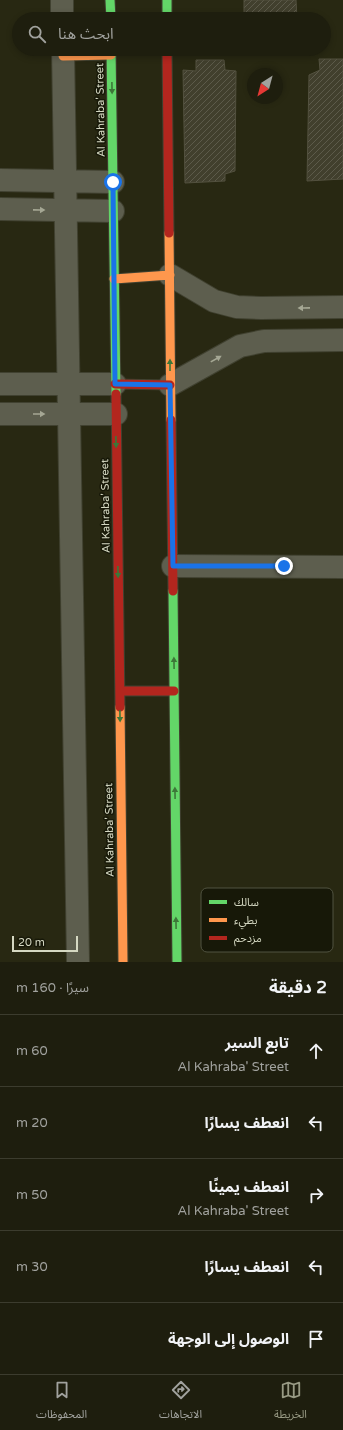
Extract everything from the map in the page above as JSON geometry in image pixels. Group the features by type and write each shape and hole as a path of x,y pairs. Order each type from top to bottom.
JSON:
{"street":[{"path":"62,0 62,12"},
{"path":"110,0 111,12"},
{"path":"167,0 167,12"},
{"path":"63,56 78,962"},
{"name":"Al Kahraba' Street","path":"111,56 123,962"},
{"path":"167,56 177,962"},
{"path":"0,180 113,182"},
{"path":"0,209 113,211"},
{"path":"114,279 170,275 214,301 237,306 261,308 343,307"},
{"path":"0,384 170,385 240,346 264,341 343,340"},
{"path":"0,414 116,414"},
{"path":"173,566 343,567"},
{"path":"120,691 174,690"}],"building":[{"path":"244,0 296,0 297,12 244,12"},
{"path":"319,59 343,59 343,179 307,181 309,75 320,70"},
{"path":"196,60 224,60 225,70 236,71 235,171 225,174 225,181 185,183 183,70 196,71"}],"traffic: fast":[{"path":"110,0 111,12"},
{"path":"167,0 167,12"},
{"path":"111,56 116,394"},
{"path":"173,591 177,962"}],"traffic: slow":[{"path":"169,233 171,420"},
{"path":"114,279 170,275"},
{"path":"120,707 123,962"}],"traffic: jam":[{"path":"167,56 169,233"},
{"path":"115,384 170,385"},
{"path":"116,394 120,707"},
{"path":"171,420 173,591"},
{"path":"120,691 174,691"}],"route":[{"path":"113,182 115,384 170,385 173,566 284,566"}]}
